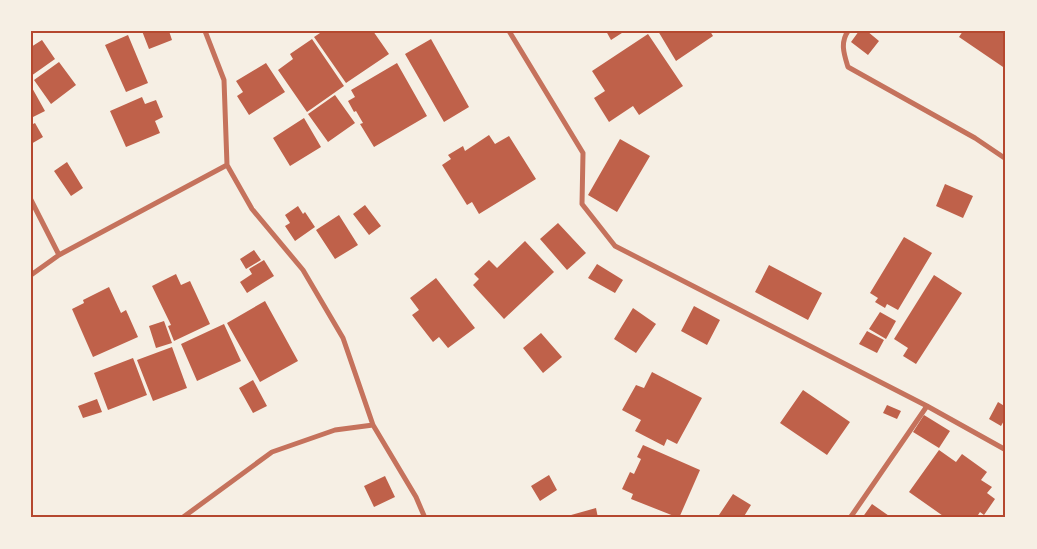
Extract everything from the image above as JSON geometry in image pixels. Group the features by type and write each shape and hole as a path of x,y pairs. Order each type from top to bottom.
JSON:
{"street":[{"path":"206,31 224,80 227,165 252,209 304,270 344,338 373,424 416,498 425,518"},
{"path":"508,31 583,153 582,204 615,246 927,406 1006,450"},
{"path":"848,31 844,37 843,52 848,67 974,138 1006,159"},
{"path":"31,275 59,255 227,165"},
{"path":"31,200 59,255"},
{"path":"850,518 927,406"},
{"path":"182,518 272,452 335,430 373,424"}],"building":[{"path":"142,31 169,31 172,40 149,49"},
{"path":"323,31 373,31 389,54 346,83 314,37"},
{"path":"606,31 625,31 611,40"},
{"path":"658,31 710,31 713,36 676,61"},
{"path":"859,31 867,31 879,41 868,55 851,42"},
{"path":"963,31 1002,31 1006,34 1006,69 959,37"},
{"path":"648,34 683,86 639,115 633,106 609,122 594,98 605,91 592,71"},
{"path":"128,35 148,83 126,92 105,45"},
{"path":"312,39 344,86 307,112 278,70 293,59 290,54"},
{"path":"431,39 469,107 444,122 405,54"},
{"path":"42,40 55,59 31,76 31,47"},
{"path":"59,62 76,85 51,104 34,80"},
{"path":"266,63 285,92 249,115 237,96 243,92 236,81"},
{"path":"397,63 427,116 374,147 360,124 363,123 348,101 355,97 351,90"},
{"path":"31,86 45,111 31,118"},
{"path":"335,95 355,123 328,142 308,114"},
{"path":"142,97 145,104 156,100 163,117 155,121 160,133 126,147 110,111"},
{"path":"304,118 321,147 290,166 273,138"},
{"path":"35,123 43,137 31,144 31,125"},
{"path":"489,135 495,144 509,136 536,179 479,214 472,202 467,205 442,165 451,159 448,155 463,146 465,151"},
{"path":"620,139 650,156 617,212 588,195"},
{"path":"67,162 83,188 71,196 54,171"},
{"path":"945,184 973,196 963,218 936,206"},
{"path":"365,205 381,226 369,235 353,214"},
{"path":"298,206 303,214 305,212 315,227 295,241 285,226 290,223 285,215"},
{"path":"339,215 358,245 335,259 316,230"},
{"path":"558,223 586,253 567,270 540,239"},
{"path":"904,237 932,253 898,310 887,304 885,308 875,302 878,298 870,293"},
{"path":"525,241 554,272 504,319 473,285 479,279 474,274 489,260 497,268"},
{"path":"254,250 261,260 246,269 240,259"},
{"path":"264,260 274,276 247,293 240,282 252,274 249,269"},
{"path":"597,264 623,280 615,293 588,278"},
{"path":"769,265 822,293 808,320 755,292"},
{"path":"176,274 181,285 190,281 210,324 174,341 168,326 171,325 152,286"},
{"path":"934,275 962,293 916,364 903,356 908,348 894,339"},
{"path":"436,278 475,328 448,348 439,337 433,342 412,315 419,310 410,298"},
{"path":"109,287 121,313 126,310 138,337 93,357 72,309 84,303 83,300"},
{"path":"265,301 298,361 260,382 227,323"},
{"path":"694,306 720,320 707,345 681,331"},
{"path":"633,308 656,324 636,353 614,339"},
{"path":"880,312 896,321 886,339 869,329"},
{"path":"164,321 172,343 156,348 149,326"},
{"path":"224,324 241,361 197,381 181,344"},
{"path":"867,331 884,340 877,353 859,344"},
{"path":"541,333 562,357 543,373 523,348"},
{"path":"172,347 187,388 153,401 137,360"},
{"path":"133,358 147,395 108,410 94,373"},
{"path":"652,372 702,398 677,444 667,439 664,446 635,431 641,420 622,410 636,385 644,388"},
{"path":"253,380 267,406 253,413 239,388"},
{"path":"803,390 850,422 827,455 780,423"},
{"path":"97,399 102,412 83,418 78,406"},
{"path":"998,402 1006,407 1006,417 1001,426 989,419"},
{"path":"887,405 901,411 897,419 883,413"},
{"path":"924,415 950,431 939,448 913,432"},
{"path":"643,445 700,470 679,518 631,499 633,494 622,489 630,472 634,474 641,459 637,457"},
{"path":"939,450 956,462 962,454 987,472 981,480 992,487 987,493 995,499 984,515 980,512 976,518 946,518 909,492"},
{"path":"549,475 557,490 540,501 531,486"},
{"path":"385,476 395,497 374,507 364,486"},
{"path":"733,494 751,505 743,518 717,518"},
{"path":"872,504 892,518 862,518"},
{"path":"596,508 598,518 564,518 564,517"}]}
